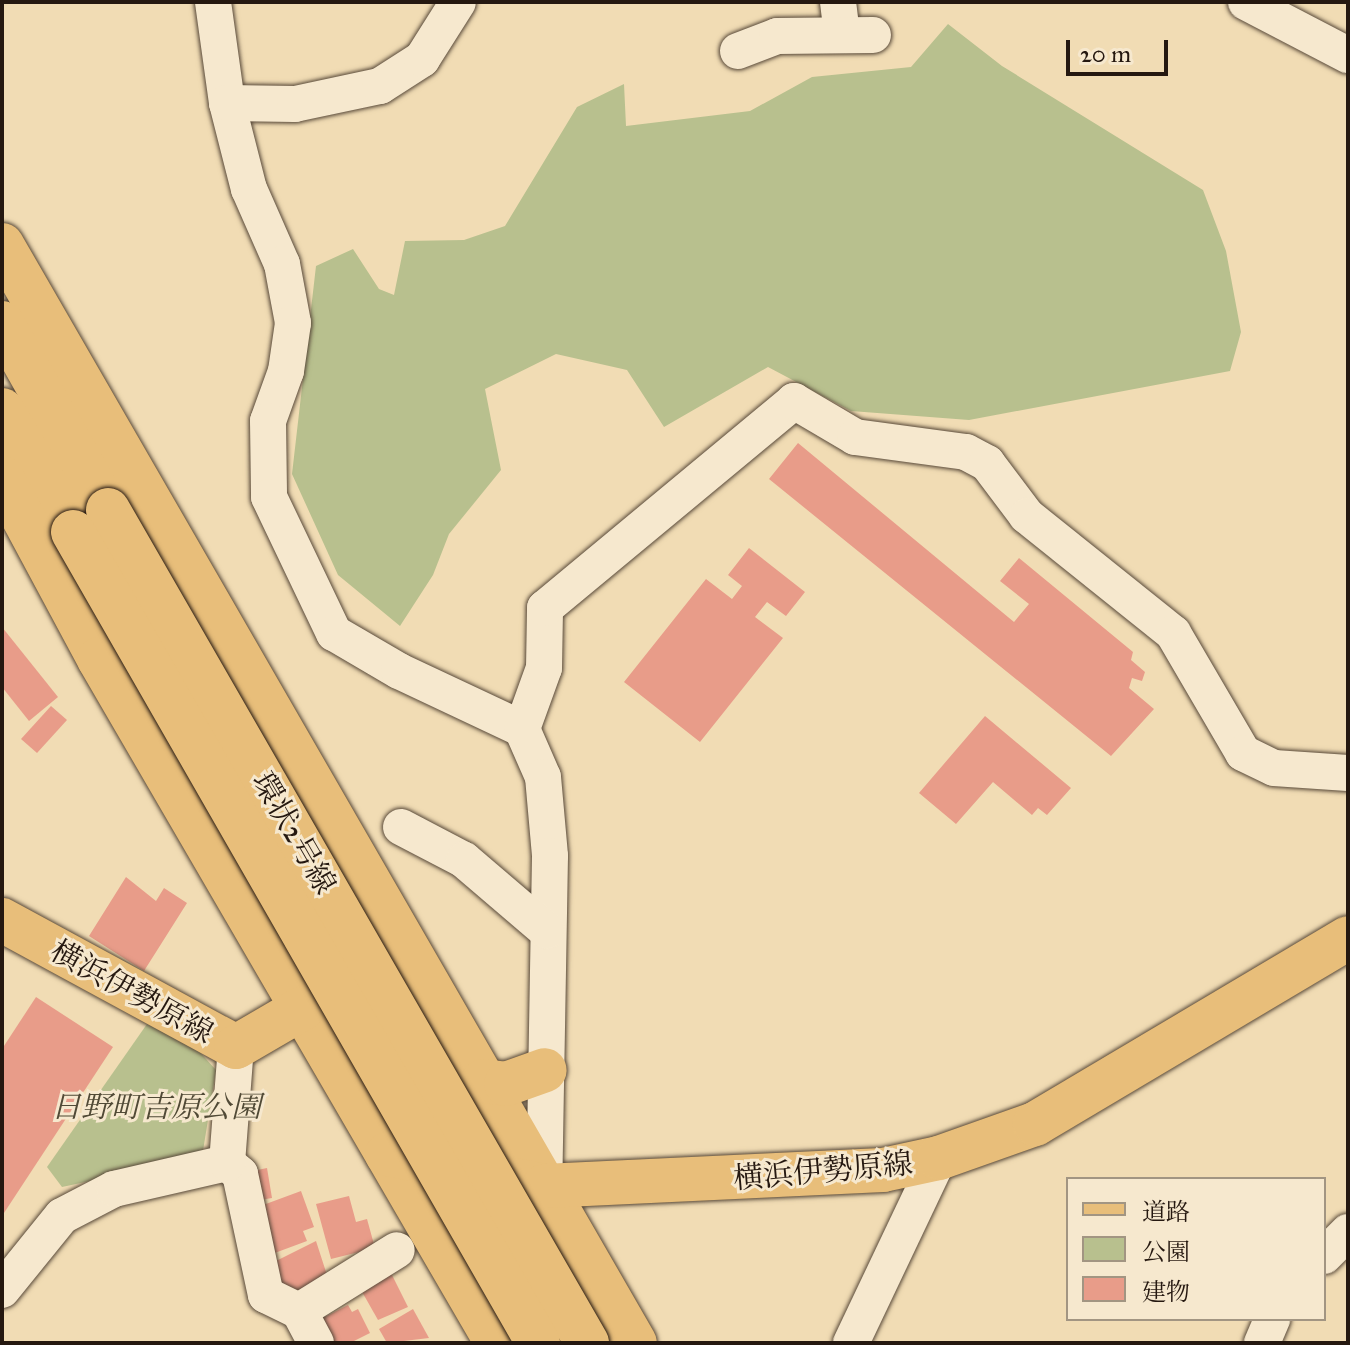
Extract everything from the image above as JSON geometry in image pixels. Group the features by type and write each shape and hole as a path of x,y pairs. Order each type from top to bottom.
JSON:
{"main road":[{"path":"2,245 635,1343"},
{"name":"環状2号線","path":"2,323 90,521 538,1343"},
{"name":"環状2号線","path":"2,410 90,521 587,1343"},
{"path":"2,478 99,659 497,1343"},
{"name":"横浜伊勢原線","path":"2,920 236,1047 303,1008"},
{"name":"横浜伊勢原線","path":"387,1154 544,1186 883,1170 939,1158 1035,1124 1348,938"},
{"path":"483,1081 506,1084 545,1070"},
{"path":"585,1258 600,1217 642,1183"}],"street":[{"path":"213,2 227,103 249,189 282,264 293,323 286,371 268,421 269,497 334,633 399,671 522,729 543,777 550,856 544,1186"},
{"path":"227,103 295,104 380,86 422,59 458,2"},
{"path":"1246,2 1348,55"},
{"path":"738,51 777,36 851,24"},
{"path":"522,729 544,668 545,608 794,401 855,437 966,452 987,463 1027,516 1173,633 1243,753 1274,768 1348,773"},
{"path":"401,827 464,860 547,931"},
{"path":"227,1163 236,1047"},
{"path":"851,1343 939,1158"},
{"path":"2,1290 62,1216 114,1189 227,1163"},
{"path":"227,1163 240,1174 266,1295 299,1311 316,1343"},
{"path":"1326,1254 1348,1232"},
{"path":"299,1311 397,1250"},
{"path":"1262,1343 1271,1321"}],"green space":[{"path":"948,24 1002,66 1203,190 1226,251 1241,332 1230,371 969,420 851,411 768,367 664,427 627,370 556,354 485,389 501,470 449,534 433,575 400,626 338,575 292,474 316,266 353,249 379,289 394,295 405,241 464,240 505,226 577,107 624,84 626,126 750,111 812,77 911,67"},
{"name":"日野町吉原公園","path":"147,1024 196,1048 216,1070 202,1157 62,1187 47,1167"}],"building":[{"path":"798,443 1014,622 1029,604 1000,581 1019,558 1133,652 1131,660 1145,672 1142,681 1132,678 1129,688 1154,709 1111,756 769,479"},
{"path":"749,548 805,592 786,616 767,602 755,617 783,638 700,742 624,682 706,579 732,599 742,586 728,575"},
{"path":"2,627 58,697 29,721 2,687"},
{"path":"51,706 67,720 37,753 21,739"},
{"path":"985,716 1071,788 1047,815 1038,808 1032,815 993,782 956,824 919,793"},
{"path":"126,877 156,901 164,888 187,903 144,971 89,936"},
{"path":"36,997 113,1047 2,1216 2,1049"},
{"path":"267,1168 272,1198 254,1201 248,1172"},
{"path":"301,1191 314,1227 303,1231 307,1241 272,1254 255,1208"},
{"path":"349,1196 356,1222 367,1219 375,1248 331,1259 316,1204"},
{"path":"316,1241 327,1275 299,1295 296,1289 285,1294 270,1264"},
{"path":"391,1273 408,1307 378,1320 361,1290"},
{"path":"348,1305 352,1312 358,1309 370,1333 350,1343 328,1343 317,1321"},
{"path":"413,1309 429,1338 387,1343 379,1329"}]}
